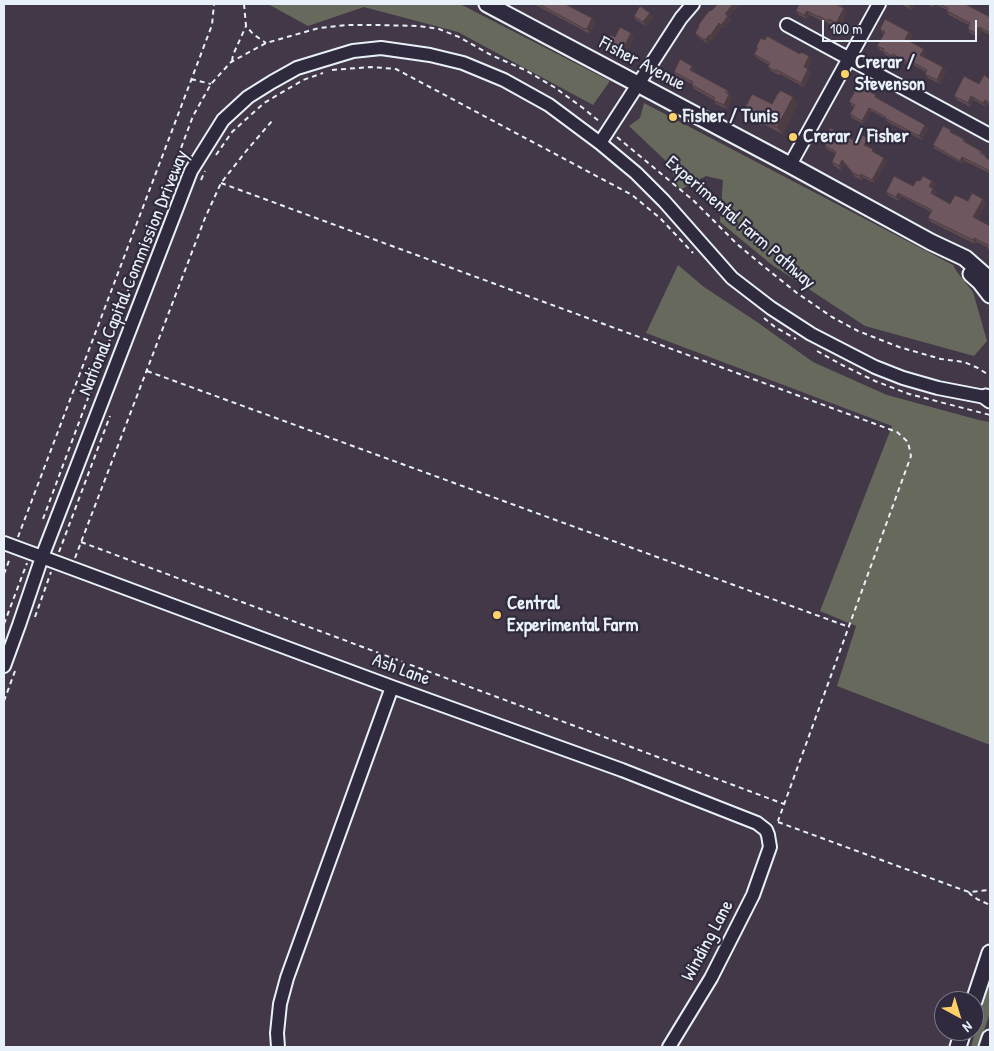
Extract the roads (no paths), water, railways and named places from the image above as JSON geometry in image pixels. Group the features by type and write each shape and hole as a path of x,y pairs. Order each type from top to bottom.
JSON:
{"main road":[{"name":"Fisher Avenue","path":"487,4 931,242 965,258"},
{"path":"931,242 964,267 980,282 990,295"},
{"path":"965,258 990,280"},
{"path":"977,991 990,953"},
{"path":"987,1047 990,1038"}],"street":[{"path":"600,143 681,18 693,4"},
{"path":"790,165 879,4"},
{"path":"787,25 990,135"},
{"name":"National Capital Commission Driveway","path":"4,666 20,625 36,555 191,171 223,120 248,97 297,68 353,51 381,48 430,55 463,63 504,80 548,105 600,143 636,173 664,201 732,278 771,308 811,334 875,367 903,378 938,388 989,398"},
{"name":"Fisher Avenue","path":"965,258 990,272"},
{"name":"Ash Lane","path":"9,545 717,806 757,823 766,830 770,847"},
{"path":"278,1047 277,1034 280,1004 287,978 392,687"},
{"name":"Winding Lane","path":"669,1047 712,978 753,895 770,847"}],"place":[{"name":"Crerar / Stevenson","path":"845,74"},
{"name":"Fisher / Tunis","path":"673,117"},
{"name":"Crerar / Fisher","path":"793,137"},
{"name":"Central Experimental Farm","path":"497,615"}]}
